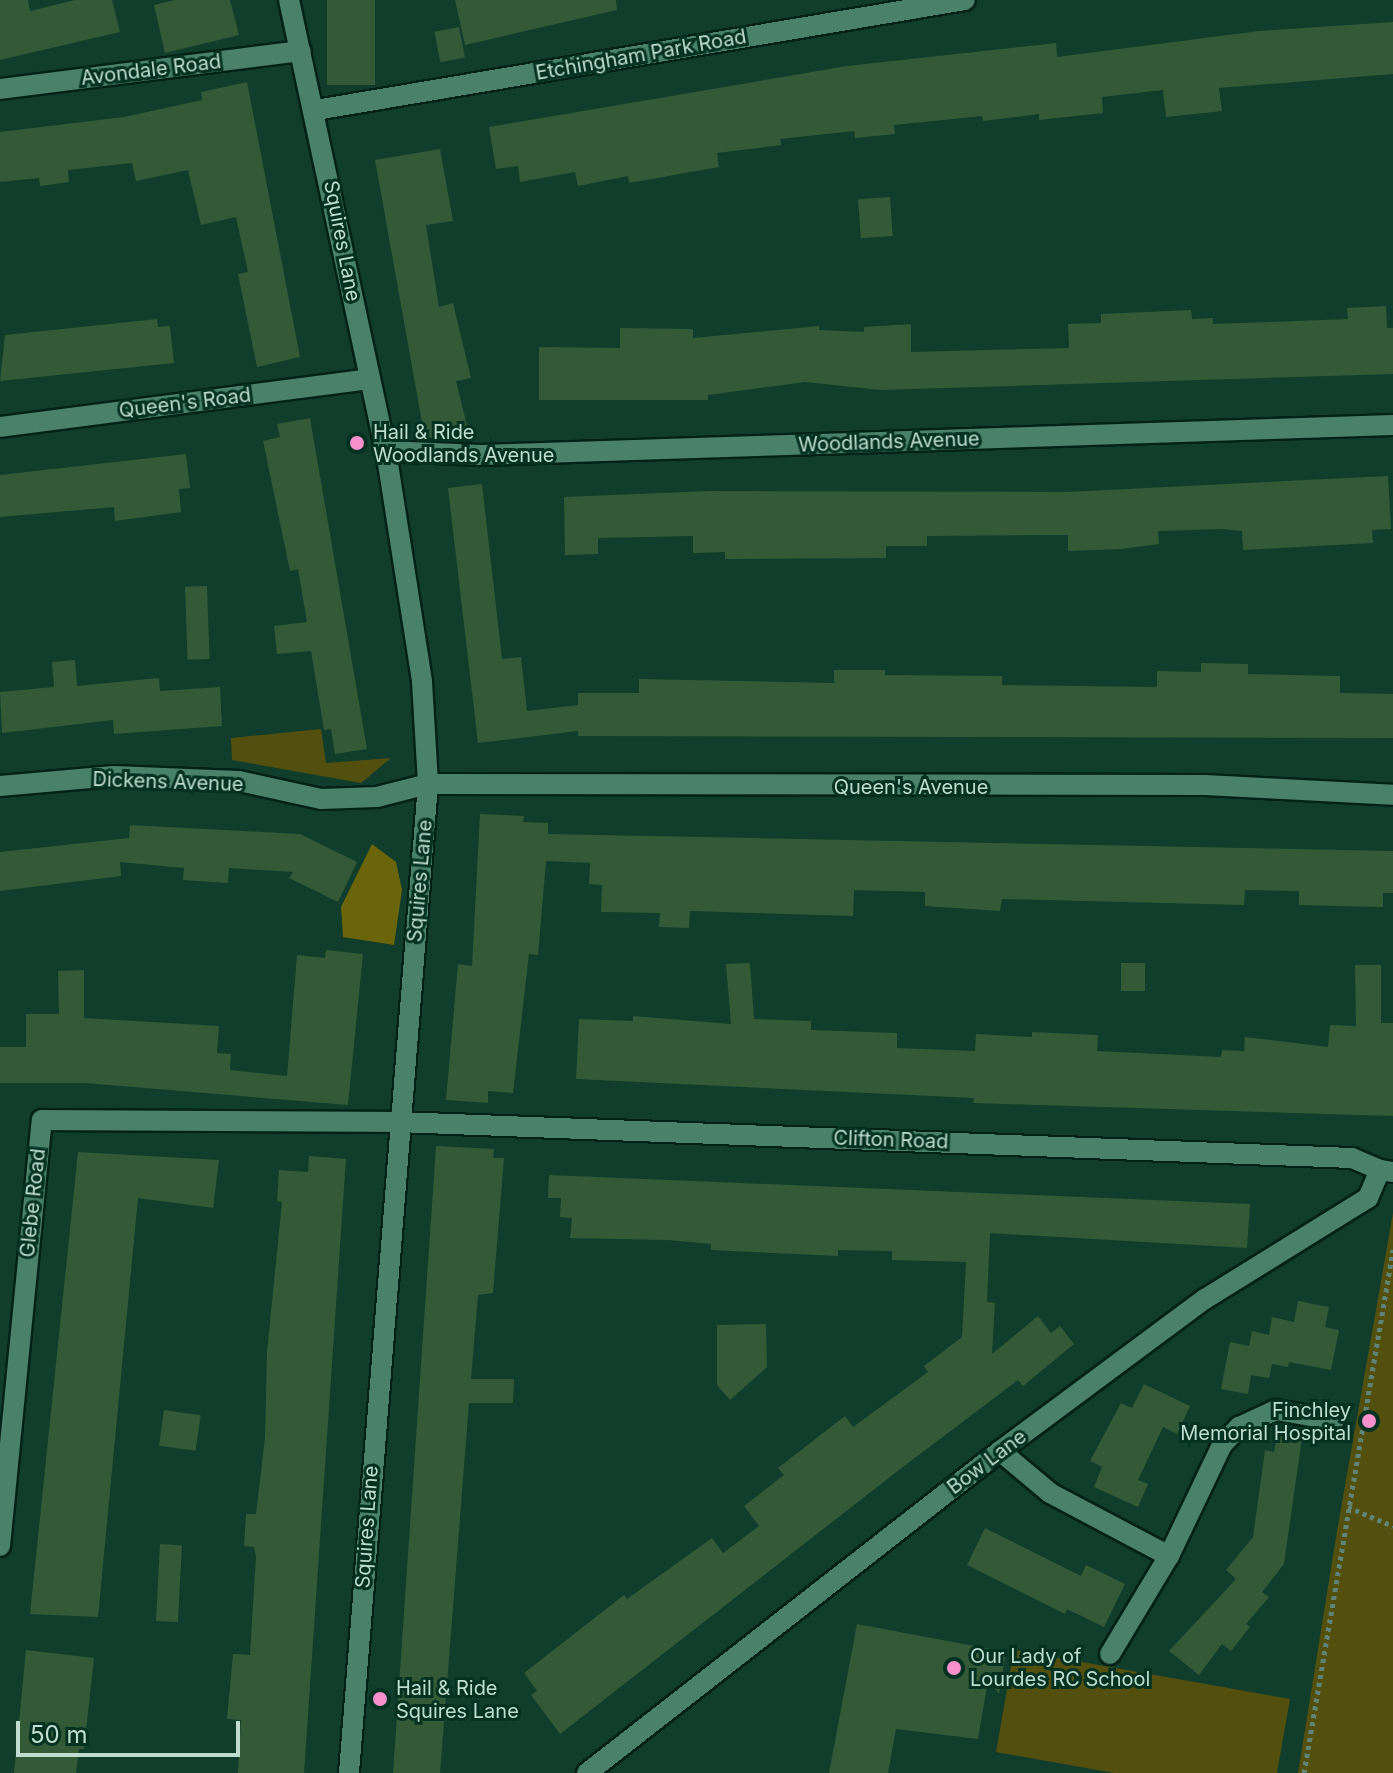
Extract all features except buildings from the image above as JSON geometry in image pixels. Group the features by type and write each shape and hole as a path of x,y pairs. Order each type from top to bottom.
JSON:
{"street":[{"name":"Squires Lane","path":"289,0 316,110 386,451 422,682 428,784 398,1122 349,1773"},
{"name":"Etchingham Park Road","path":"316,110 958,0"},
{"name":"Avondale Road","path":"0,89 301,51"},
{"name":"Queen's Road","path":"0,427 369,379"},
{"name":"Woodlands Avenue","path":"386,451 481,455 1393,425"},
{"name":"Dickens Avenue","path":"0,786 114,776 239,781 321,799 377,797 428,784"},
{"name":"Queen's Avenue","path":"428,784 1205,785 1393,795"},
{"name":"Glebe Road","path":"0,1546 42,1120 398,1122"},
{"name":"Clifton Road","path":"398,1122 1352,1158 1387,1171"},
{"name":"Bow Lane","path":"587,1773 1000,1451 1205,1299 1368,1198 1387,1171"},
{"path":"1110,1654 1169,1556 1222,1445 1239,1427 1276,1410 1334,1420"},
{"path":"1000,1451 1050,1493 1169,1556"}],"path":[{"path":"1304,1773 1393,1250"},
{"path":"1348,1507 1393,1526"}],"shaded area":[{"path":"321,729 326,763 391,758 361,783 232,760 231,738"},
{"path":"372,844 396,862 402,890 394,945 343,937 341,907"},
{"name":"Finchley Memorial Hospital","path":"1393,1213 1393,1773 1298,1773 1336,1537"},
{"path":"1014,1650 1290,1699 1277,1773 1114,1773 996,1752"}],"place":[{"name":"Hail & Ride Woodlands Avenue","path":"357,443"},
{"name":"Finchley Memorial Hospital","path":"1369,1421"},
{"name":"Our Lady of Lourdes RC School","path":"954,1668"},
{"name":"Hail & Ride Squires Lane","path":"380,1699"}]}
